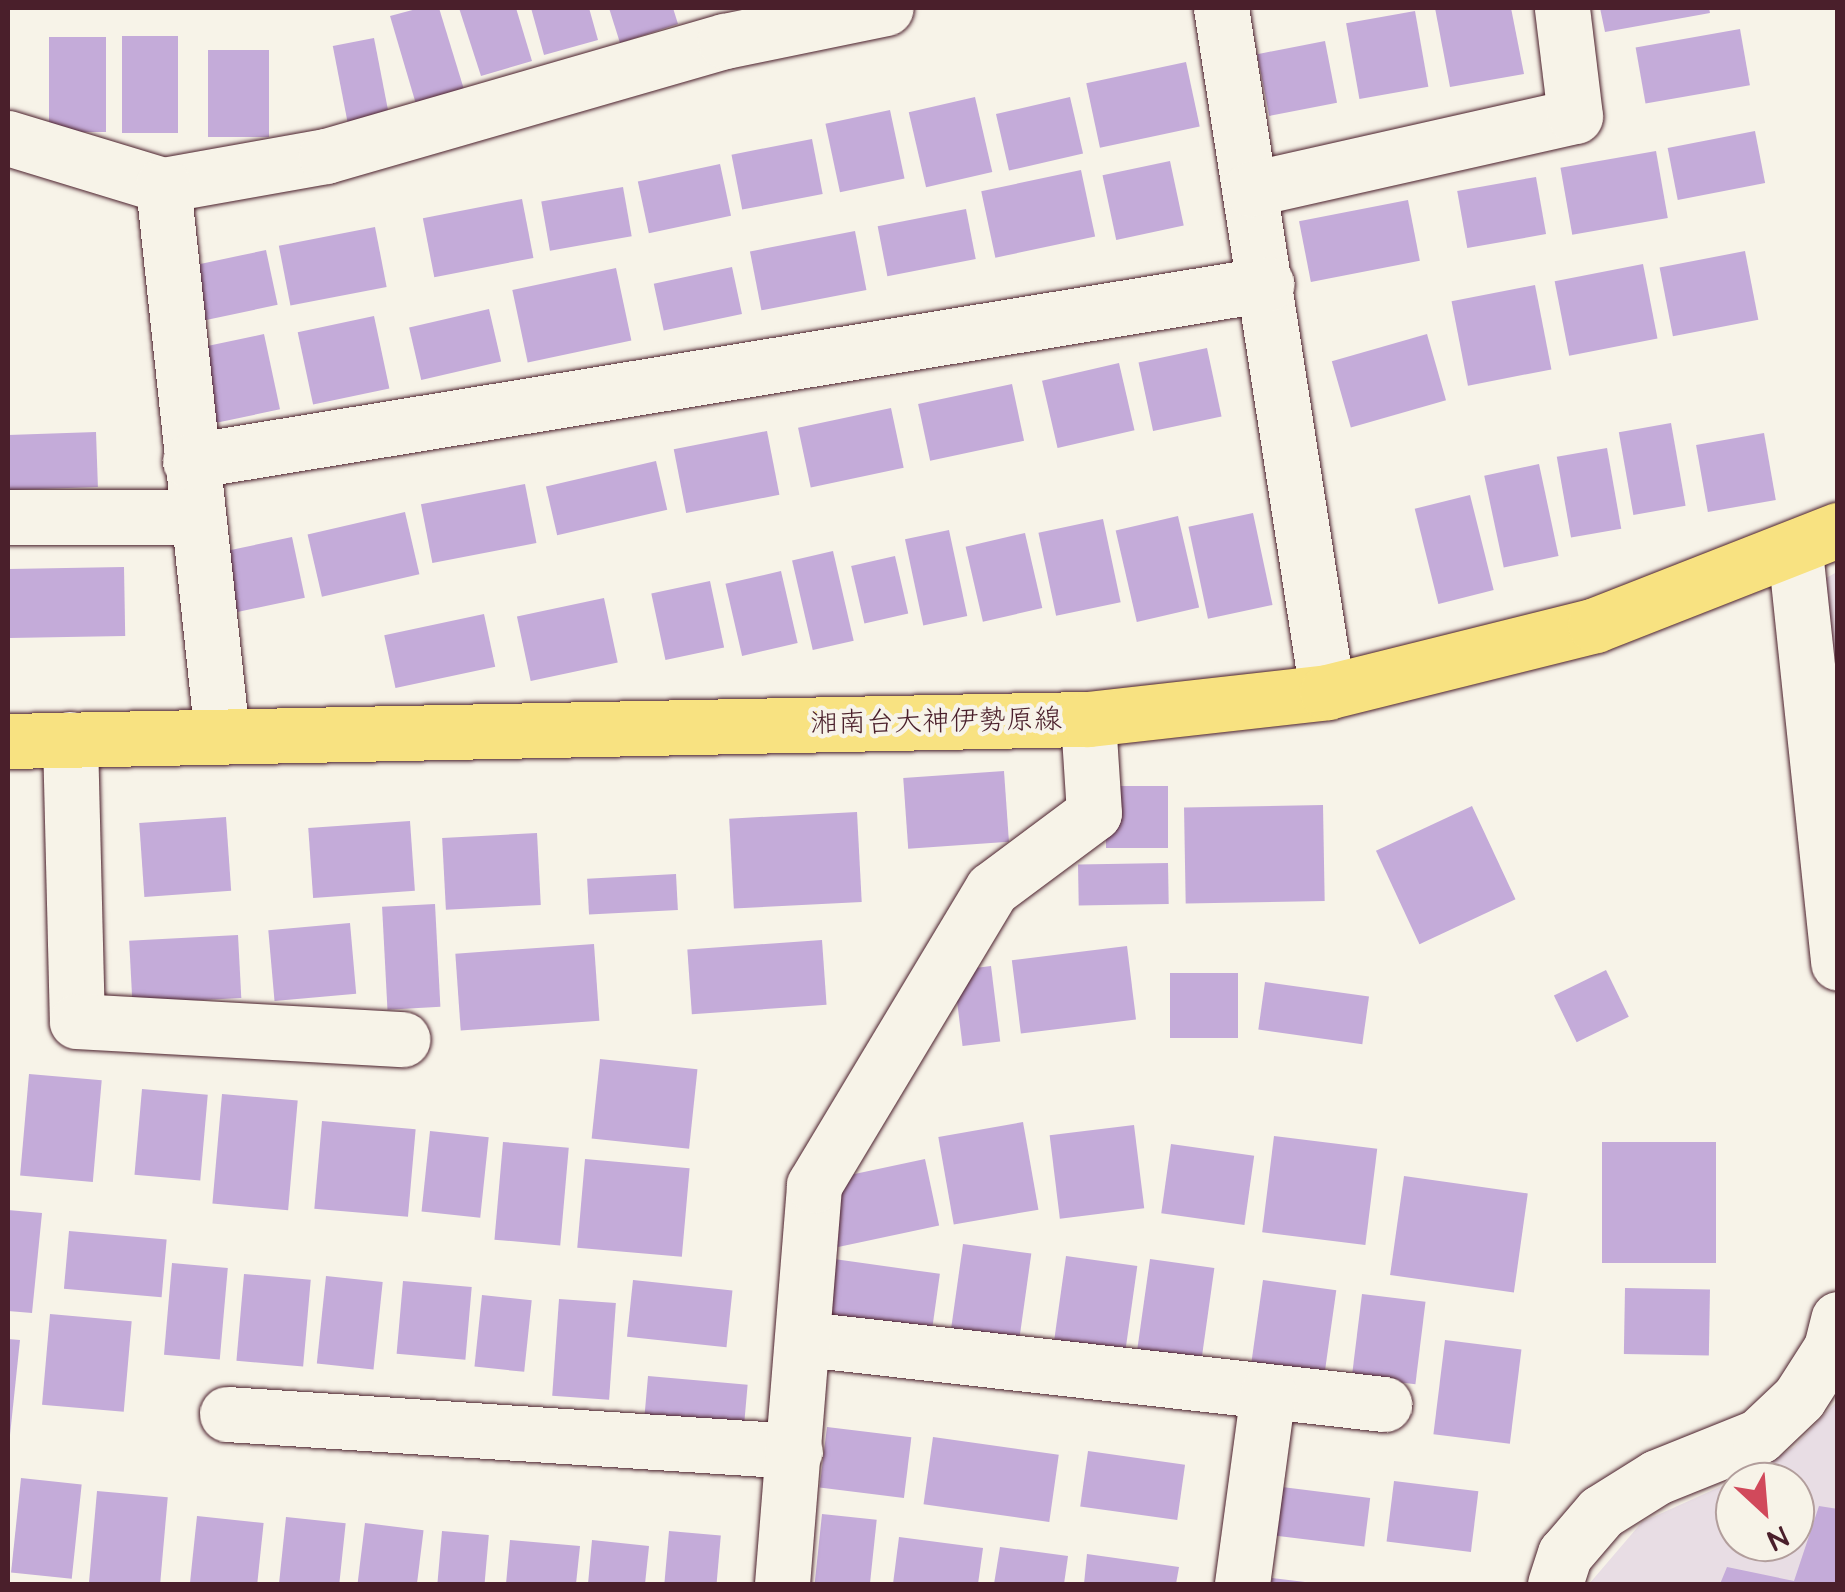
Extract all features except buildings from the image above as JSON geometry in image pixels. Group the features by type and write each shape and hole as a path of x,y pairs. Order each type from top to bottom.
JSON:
{"main road":[{"name":"湘南台大神伊勢原線","path":"8,742 1088,719 1328,692 1595,625 1816,540"}],"street":[{"path":"8,138 163,185 326,156 726,41 886,8"},
{"path":"1220,8 1252,189 1328,692"},
{"path":"1252,189 1575,116 1562,8"},
{"path":"163,185 222,736"},
{"path":"190,460 1267,284"},
{"path":"8,517 198,517"},
{"path":"1816,540 1838,964"},
{"path":"782,1584 805,1339 814,1184 992,889 1094,812 1088,719"},
{"path":"70,740 76,1021 403,1039"},
{"path":"1555,1584 1565,1554 1601,1512 1657,1477 1759,1436 1799,1398 1830,1348 1838,1318"},
{"path":"805,1339 1384,1404"},
{"path":"1242,1584 1268,1392"},
{"path":"227,1414 795,1452"}],"shaded area":[{"path":"1837,572 1837,762 1826,578"},
{"path":"1837,1401 1837,1584 1589,1584 1642,1522 1715,1489 1715,1562 1815,1562 1815,1462 1770,1462 1794,1447"}]}
